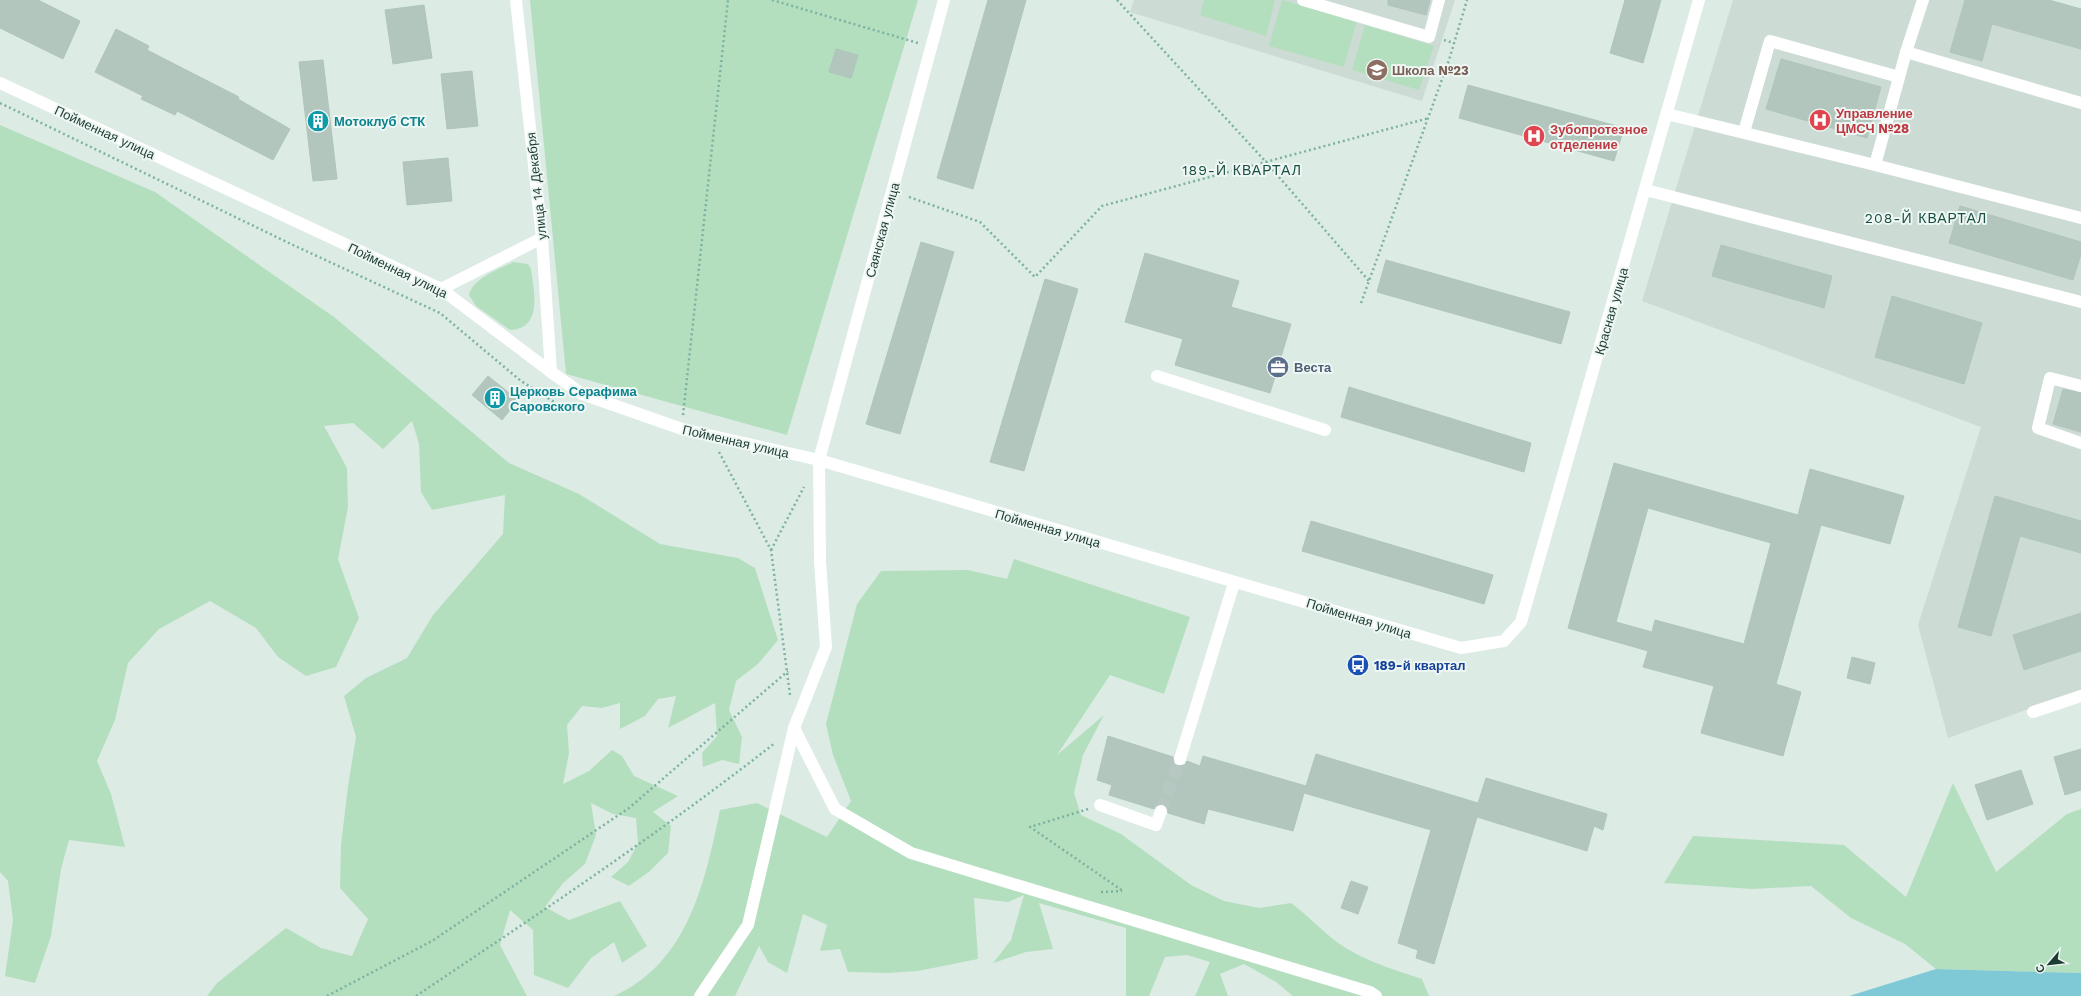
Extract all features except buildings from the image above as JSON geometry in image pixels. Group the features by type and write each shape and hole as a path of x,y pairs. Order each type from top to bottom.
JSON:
{"street":[{"name":"улица 14 Декабря","path":"516,0 542,238 551,372"},
{"name":"Саянская улица","path":"700,996 748,925 794,728 826,647 820,561 819,460 944,0"},
{"path":"1303,0 1429,37 1440,0"},
{"name":"Красная улица","path":"1521,622 1646,190 1699,0"},
{"path":"1875,165 1906,52 1923,0"},
{"path":"1744,132 1770,41 1899,77"},
{"path":"1906,52 2081,103"},
{"name":"Пойменная улица","path":"0,83 441,289 582,394 682,429 819,460 1234,583 1461,648 1504,641 1521,622"},
{"path":"1667,114 1744,132 2081,218"},
{"path":"1646,190 2081,302"},
{"path":"441,289 542,238"},
{"path":"1157,376 1325,430"},
{"path":"2081,386 2050,378 2038,428 2081,443"},
{"path":"1180,759 1234,583"},
{"path":"2033,712 2081,696"},
{"path":"794,728 835,809 911,853 1370,992 1376,996"},
{"path":"1100,805 1156,825 1161,811"}],"path":[{"path":"682,429 728,0"},
{"path":"772,0 932,48"},
{"path":"1117,0 1266,162 1369,281"},
{"path":"1361,304 1428,118 1467,0"},
{"path":"0,102 294,246 440,314 521,381 573,414"},
{"path":"909,197 980,222 1035,277 1102,206 1428,118"},
{"path":"709,435 771,550 791,699"},
{"path":"771,550 808,481"},
{"path":"327,996 432,941 629,808 788,670"},
{"path":"416,996 626,851 736,773 794,728"},
{"path":"1100,805 1030,827 1123,890 1101,892"}],"shaded area":[{"name":"Школа №23","path":"1134,0 1455,0 1422,101 1130,12"},
{"path":"1733,0 2049,0 2081,9 2081,690 1948,738 1918,625 1981,427 1642,301"}],"green space":[{"path":"530,0 918,0 787,435 566,374"},
{"path":"1204,0 1275,0 1266,36 1200,15"},
{"path":"1282,0 1357,21 1344,67 1269,46"},
{"path":"1365,25 1434,46 1419,90 1352,70"},
{"path":"0,125 155,192 334,317 509,463 579,494 660,544 738,558 755,568 778,640 758,664 736,681 729,710 742,737 739,764 722,760 703,767 702,753 717,736 715,703 668,728 676,696 658,699 645,716 620,729 620,703 602,708 582,706 567,725 569,753 563,784 589,771 612,750 622,756 634,776 678,796 653,812 671,826 668,853 650,871 629,886 611,877 628,862 638,843 636,818 613,814 591,803 596,835 585,864 563,883 545,907 569,920 620,901 647,946 622,963 614,942 591,958 568,988 534,975 533,930 510,910 500,945 527,996 207,996 217,983 286,928 321,948 352,956 368,919 340,888 341,845 356,737 344,696 366,678 407,658 433,615 503,534 505,495 432,510 421,492 419,444 412,421 383,449 353,423 324,426 347,468 348,507 338,559 359,618 336,667 306,676 278,657 256,628 210,601 159,629 128,663 115,720 97,761 111,794 125,847 69,840 61,869 51,936 35,983 5,976 13,920 8,881 0,872"},
{"path":"513,262 528,264 531,269 534,288 534,307 532,316 528,323 520,328 510,330 476,306 469,295 471,289 481,279"},
{"path":"1014,559 1190,617 1164,694 1110,675 1057,755 1104,715 1083,755 1074,793 1081,815 1121,834 1191,885 1224,901 1259,908 1291,903 1333,939 1353,952 1376,963 1422,979 1429,996 1293,996 1276,982 1244,964 1220,974 1228,996 1195,996 1210,962 1187,955 1165,957 1149,996 1126,996 1126,928 1039,903 1053,949 1026,952 993,963 1011,940 1024,895 1008,902 974,898 978,959 918,971 888,973 848,972 840,949 820,951 827,925 803,914 787,973 768,962 759,946 735,996 614,996 639,981 660,963 676,942 689,918 708,865 720,810 757,803 827,837 851,801 833,755 826,724 857,604 881,571 968,570 1007,579"},
{"path":"1953,783 1996,872 2067,814 2081,809 2081,973 1936,969 1905,944 1851,918 1811,886 1753,889 1664,883 1693,836 1844,845 1906,897"}],"water":[{"path":"1936,969 2081,973 2081,996 1849,996"}],"tunnel":[{"path":"1161,811 1180,759"}],"place":[{"name":"Школа №23","path":"1377,70"},
{"name":"Управление ЦМСЧ №28","path":"1820,120"},
{"name":"Мотоклуб СТК","path":"318,121"},
{"name":"Зубопротезное отделение","path":"1534,136"},
{"name":"Веста","path":"1278,367"},
{"name":"Церковь Серафима Саровского","path":"495,398"},
{"name":"189-й квартал","path":"1358,665"}],"district":[{"name":"189-Й КВАРТАЛ","path":"1242,170"},
{"name":"208-Й КВАРТАЛ","path":"1926,218"}]}
